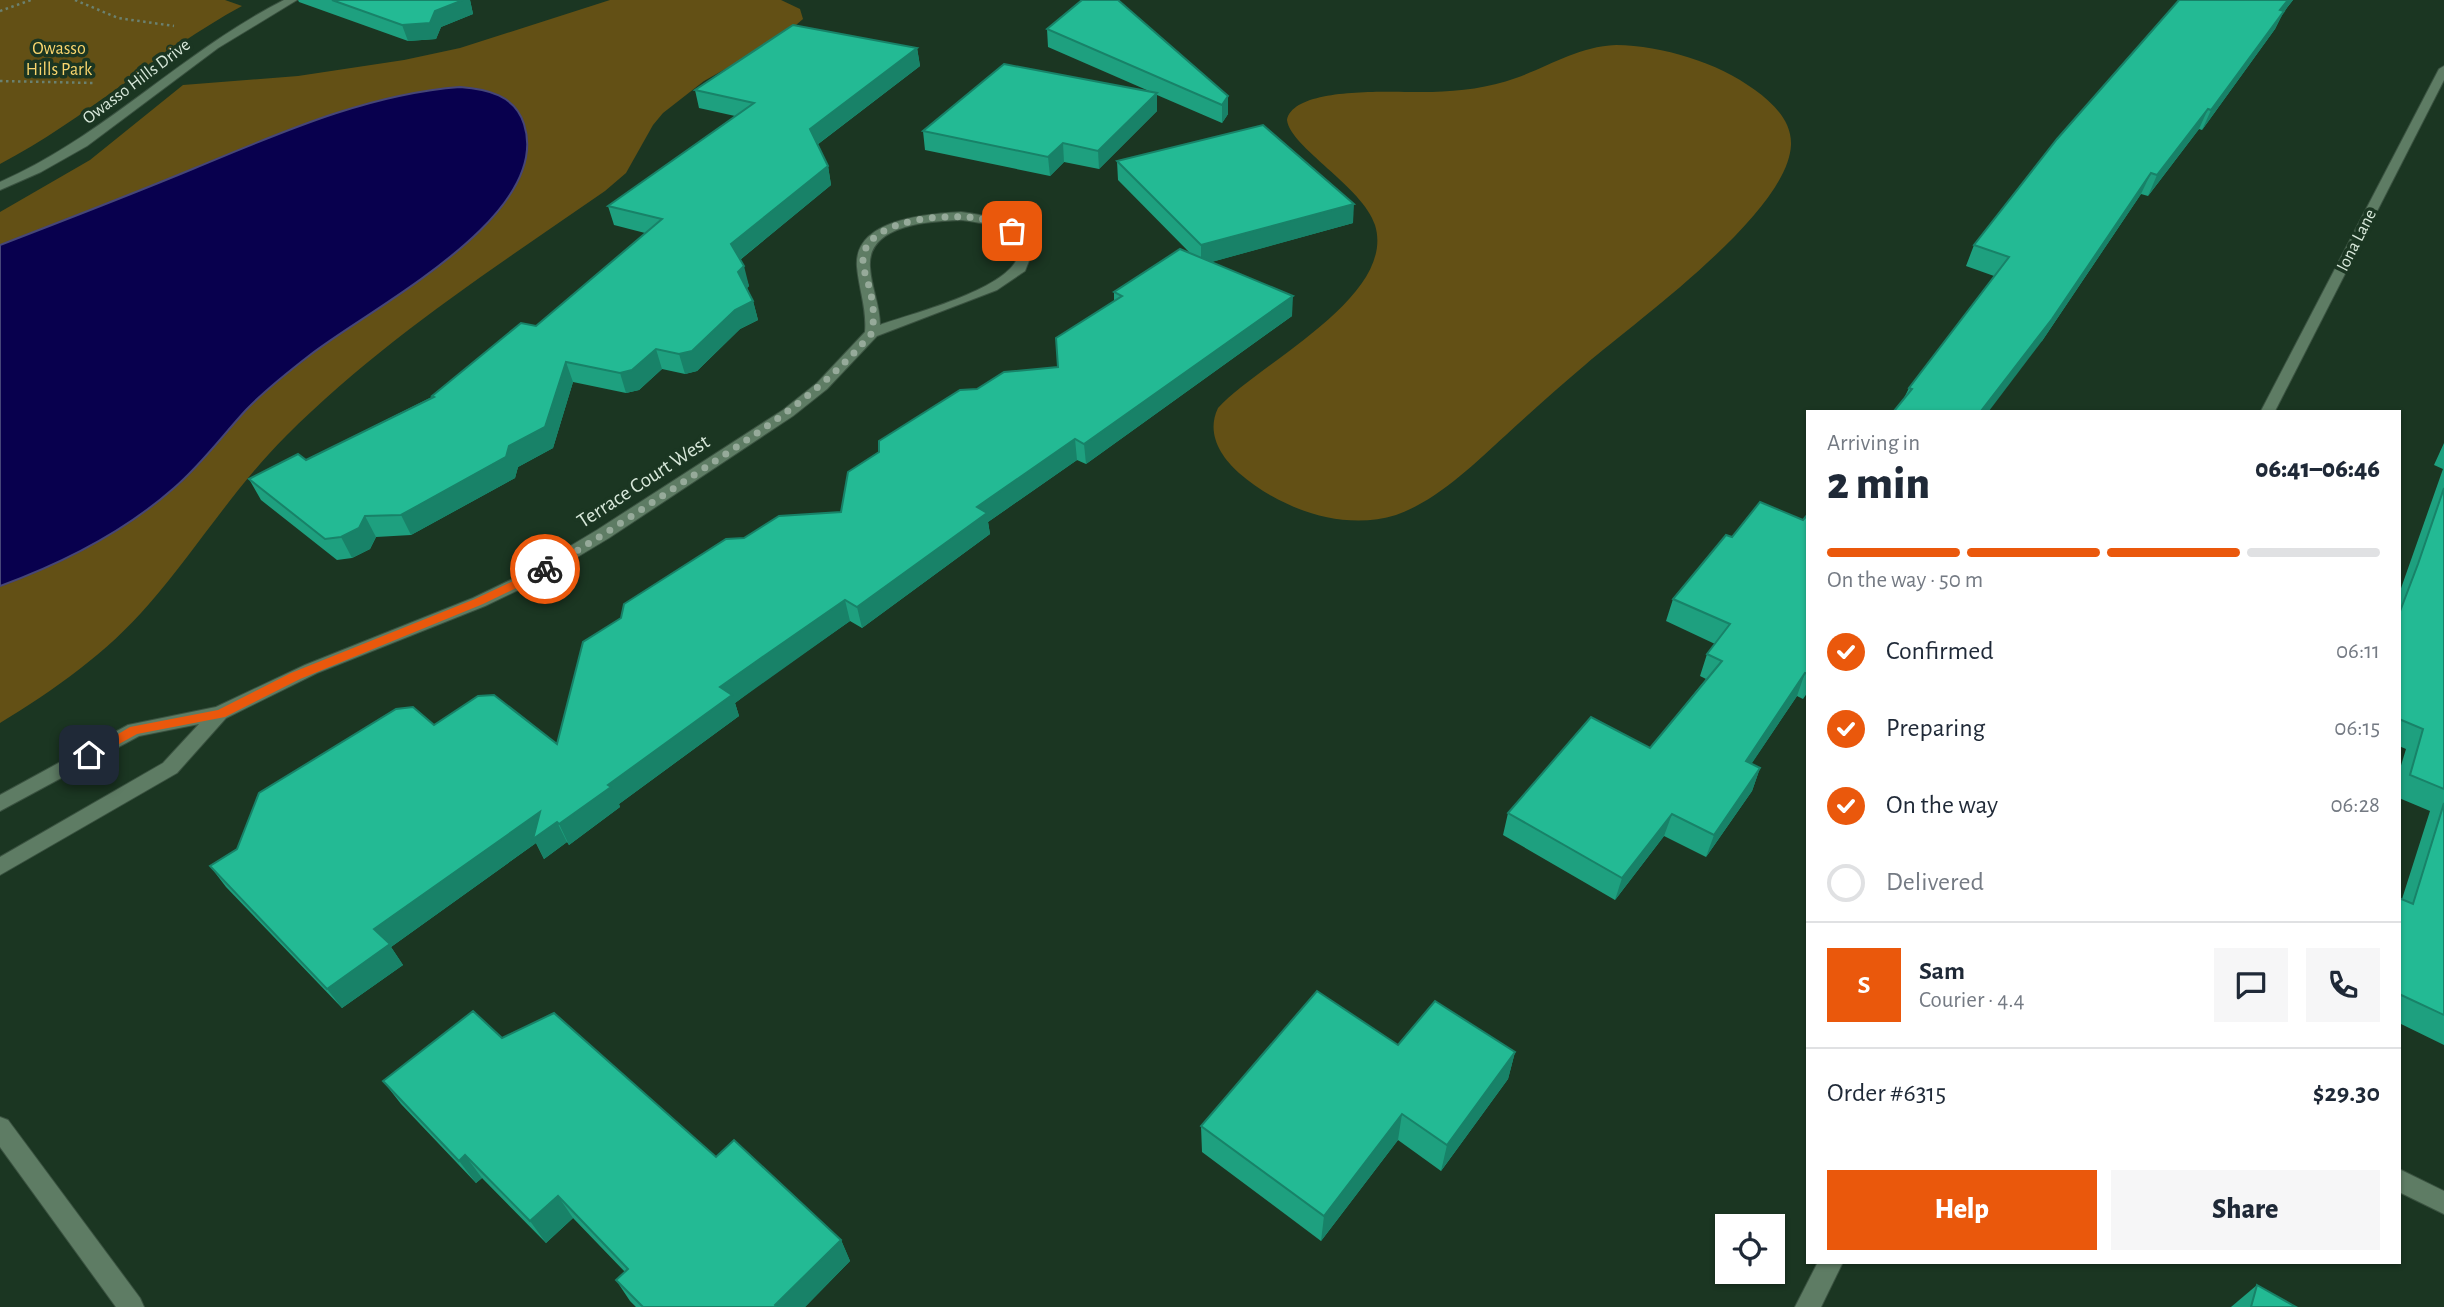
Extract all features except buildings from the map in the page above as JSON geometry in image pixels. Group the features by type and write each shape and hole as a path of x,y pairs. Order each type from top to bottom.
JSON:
{"street":[{"name":"Owasso Hills Drive","path":"0,186 39,169 94,136 239,28 292,0"},
{"name":"Iona Lane","path":"2269,410 2444,69"},
{"name":"Terrace Court West","path":"0,804 134,730 220,713 301,674 507,589 556,563 788,413 829,380 872,333 998,284 1019,269 1026,253 1024,245 1012,231 1003,226 961,216 921,219 886,231 866,248 863,262 873,306 872,333"},
{"name":"Terrace Court West","path":"0,867 170,768 220,713"},
{"path":"0,1128 131,1307"},
{"path":"2401,1181 2444,1203"},
{"path":"1808,1307 1830,1264"}],"path":[{"path":"0,12 31,0"},
{"path":"75,0 118,18 154,25 239,28"},
{"path":"0,81 161,85"}],"green space":[{"name":"Owasso Hills Park","path":"0,0 225,0 242,6 180,44 62,127 0,164"},
{"path":"610,0 781,0 800,9 803,19 782,37 704,81 663,113 653,125 626,173 605,191 440,306 323,401 267,456 149,604 116,639 79,670 0,723 0,212 90,160 183,85 298,76 404,60 460,48"},
{"path":"1616,45 1671,52 1724,71 1762,95 1785,120 1791,145 1783,172 1765,202 1738,233 1672,294 1535,408 1468,470 1441,491 1411,508 1375,520 1333,518 1292,506 1273,497 1239,473 1221,452 1214,435 1218,408 1346,303 1366,278 1376,252 1375,225 1368,211 1357,196 1291,131 1287,120 1294,109 1309,101 1351,93 1443,92 1485,87 1516,78 1589,49"}],"shaded area":[{"path":"460,87 499,95 514,106 524,124 526,158 512,192 485,225 412,286 338,335 277,381 246,410 193,470 134,519 69,557 0,586 0,245 324,117 391,98"}],"way so far":[{"path":"545,569 604,534 788,413 836,373 872,333 873,306 863,262 866,248 879,236 921,219 949,216 982,219 1012,231"}],"route":[{"path":"89,755 134,730 220,713 296,676 507,589 545,569"}]}
